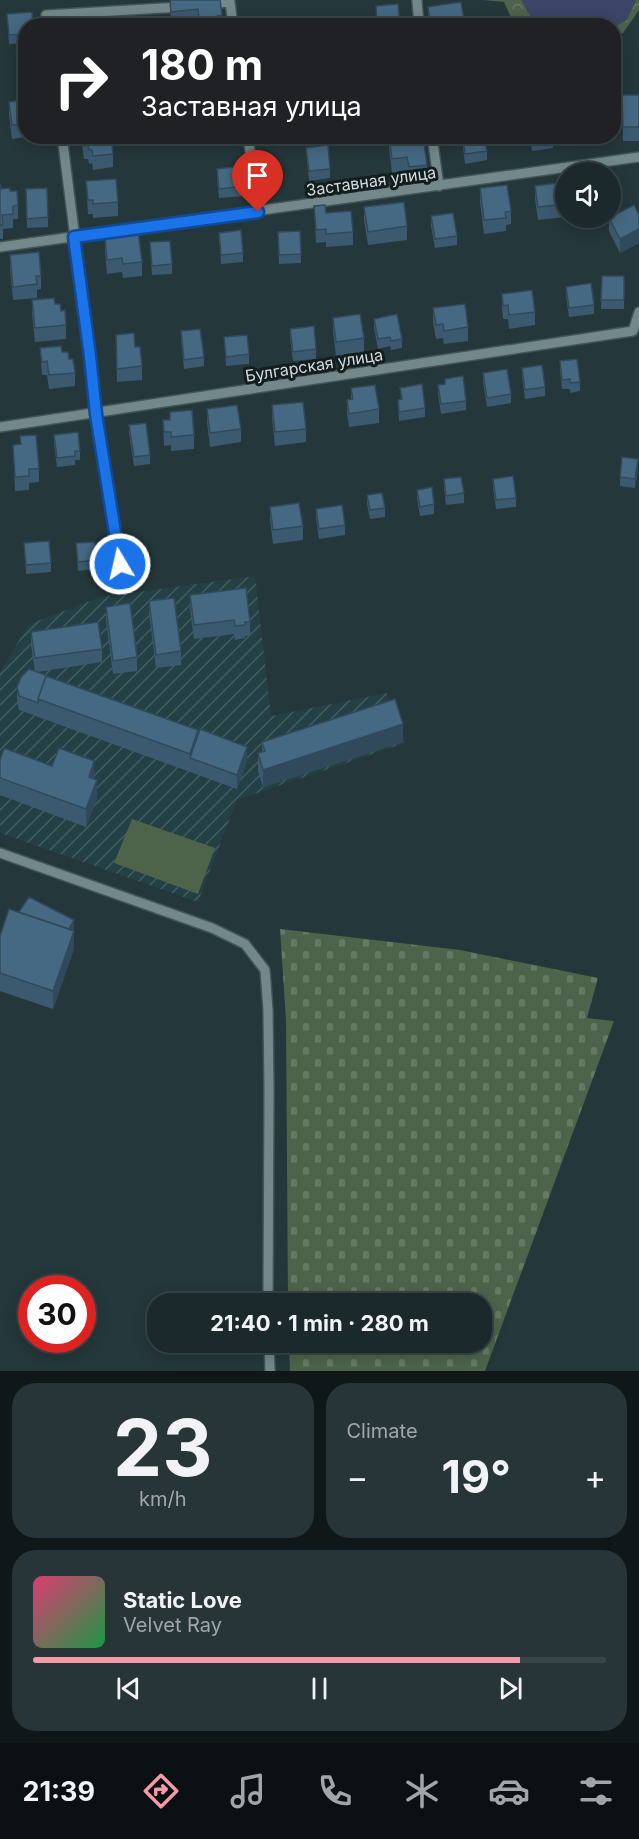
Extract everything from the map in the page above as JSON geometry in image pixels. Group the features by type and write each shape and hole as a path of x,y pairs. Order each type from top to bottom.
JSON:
{"street":[{"path":"417,1 418,18"},
{"path":"199,5 230,2 232,18"},
{"path":"46,18 46,15 146,11 188,6"},
{"path":"63,144 96,414 120,564"},
{"path":"249,144 258,212"},
{"path":"433,144 439,186"},
{"name":"Заставная улица","path":"0,247 639,157"},
{"name":"Булгарская улица","path":"0,427 633,331 639,312"},
{"path":"0,853 212,928 245,944 265,970 269,1089 268,1293"},
{"path":"269,1353 270,1371"}],"shaded area":[{"path":"255,576 271,716 387,693 405,743 237,800 198,902 0,833 0,672 29,624 101,597"}],"green space":[{"path":"483,0 639,0 639,10 621,34 621,18 511,18 504,2"},
{"path":"132,819 215,848 198,894 114,863"},
{"path":"280,929 460,950 598,978 587,1018 614,1021 492,1352 492,1293 288,1293 286,1020"},
{"path":"289,1353 492,1353 485,1371 290,1371"}],"water":[{"path":"521,0 636,0 627,20 621,23 621,18 531,18"}],"building":[{"path":"170,0 220,0 222,15 213,18 199,18 198,9 171,12"},
{"path":"461,2 464,18 430,18 428,7"},
{"path":"398,4 399,18 377,18 376,6"},
{"path":"32,12 32,18 18,18 18,34 9,35 7,14"},
{"path":"622,95 639,95 639,127 623,127"},
{"path":"18,101 18,125 12,125 9,102"},
{"path":"84,144 112,144 113,154 93,156 88,145 84,146"},
{"path":"390,144 424,144 427,165 409,167 407,157 392,159"},
{"path":"464,144 486,144 487,151 465,154"},
{"path":"328,145 330,169 309,171 306,148"},
{"path":"241,166 244,186 219,189 217,169"},
{"path":"116,179 118,202 93,204 93,200 88,200 86,181"},
{"path":"555,183 555,205 538,207 535,186"},
{"path":"0,184 1,189 10,188 10,191 17,191 18,205 13,206 13,214 2,215 3,225 0,225"},
{"path":"507,185 511,211 505,212 506,218 484,220 480,188"},
{"path":"47,188 48,217 27,219 26,189"},
{"path":"404,202 407,226 368,232 364,207"},
{"path":"325,205 326,213 351,211 353,232 326,234 326,229 316,230 314,206"},
{"path":"634,205 639,215 639,229 620,239 614,228 621,228 621,212"},
{"path":"453,213 457,236 435,239 431,216"},
{"path":"138,230 142,262 123,264 122,258 107,260 105,238 120,236 119,232"},
{"path":"241,230 243,253 221,255 219,233"},
{"path":"300,231 301,254 279,255 278,232"},
{"path":"170,241 172,264 152,266 150,242"},
{"path":"39,252 41,276 36,276 37,284 13,287 10,255"},
{"path":"602,276 624,276 624,300 601,300"},
{"path":"591,283 594,305 569,308 566,287"},
{"path":"532,290 535,312 509,315 508,305 503,306 502,294"},
{"path":"54,298 55,304 60,304 61,311 65,310 66,325 35,328 32,300"},
{"path":"465,304 468,327 444,331 443,324 436,325 433,308"},
{"path":"360,314 364,338 336,342 333,318"},
{"path":"397,314 402,339 391,341 390,337 378,339 374,319"},
{"path":"314,326 316,349 293,352 290,329"},
{"path":"200,329 204,357 184,360 181,331"},
{"path":"134,333 135,347 140,347 142,366 117,369 116,335"},
{"path":"247,335 249,354 226,357 224,337"},
{"path":"61,346 62,352 68,352 69,359 73,359 75,373 49,375 47,361 42,362 40,348"},
{"path":"577,359 580,382 570,383 570,379 562,380 560,361"},
{"path":"542,365 545,387 525,390 522,368"},
{"path":"507,369 511,394 487,398 483,373"},
{"path":"463,376 466,401 441,404 438,385 445,384 445,379"},
{"path":"422,384 425,408 399,412 398,400 402,399 400,388"},
{"path":"375,385 379,409 349,414 347,400 353,399 351,388"},
{"path":"303,402 306,429 275,432 272,405"},
{"path":"237,405 241,429 210,433 207,409"},
{"path":"192,410 194,435 171,437 171,432 164,432 163,420 170,420 170,412"},
{"path":"146,423 150,455 134,457 129,425"},
{"path":"78,432 80,451 75,451 75,456 57,458 54,435"},
{"path":"36,435 39,469 29,469 29,476 15,477 13,445 21,444 20,436"},
{"path":"622,457 638,459 635,479 620,477"},
{"path":"513,476 516,498 496,500 493,479"},
{"path":"461,477 464,493 446,496 444,479"},
{"path":"432,487 434,504 420,507 417,490"},
{"path":"382,493 385,508 370,510 367,495"},
{"path":"299,503 303,526 273,530 270,507"},
{"path":"342,505 345,525 319,529 316,509"},
{"path":"49,541 51,563 26,565 24,543"},
{"path":"95,542 97,560 78,562 76,543"},
{"path":"246,588 250,622 235,626 234,620 194,625 190,595"},
{"path":"174,598 181,651 156,655 149,601"},
{"path":"130,603 137,657 113,661 106,607"},
{"path":"98,622 102,649 35,658 31,632"},
{"path":"29,669 48,676 46,676 38,703 19,696 17,687 21,677"},
{"path":"46,676 198,730 190,754 38,699"},
{"path":"395,699 403,724 263,770 258,753 265,751 262,742"},
{"path":"200,729 247,747 237,775 190,758"},
{"path":"4,748 52,766 59,748 94,761 89,777 97,780 86,809 0,778 0,760"},
{"path":"29,897 74,920 69,929 19,912"},
{"path":"9,909 74,931 53,991 0,973 0,936"}],"route":[{"path":"120,564 96,414 74,237 258,212"}]}
